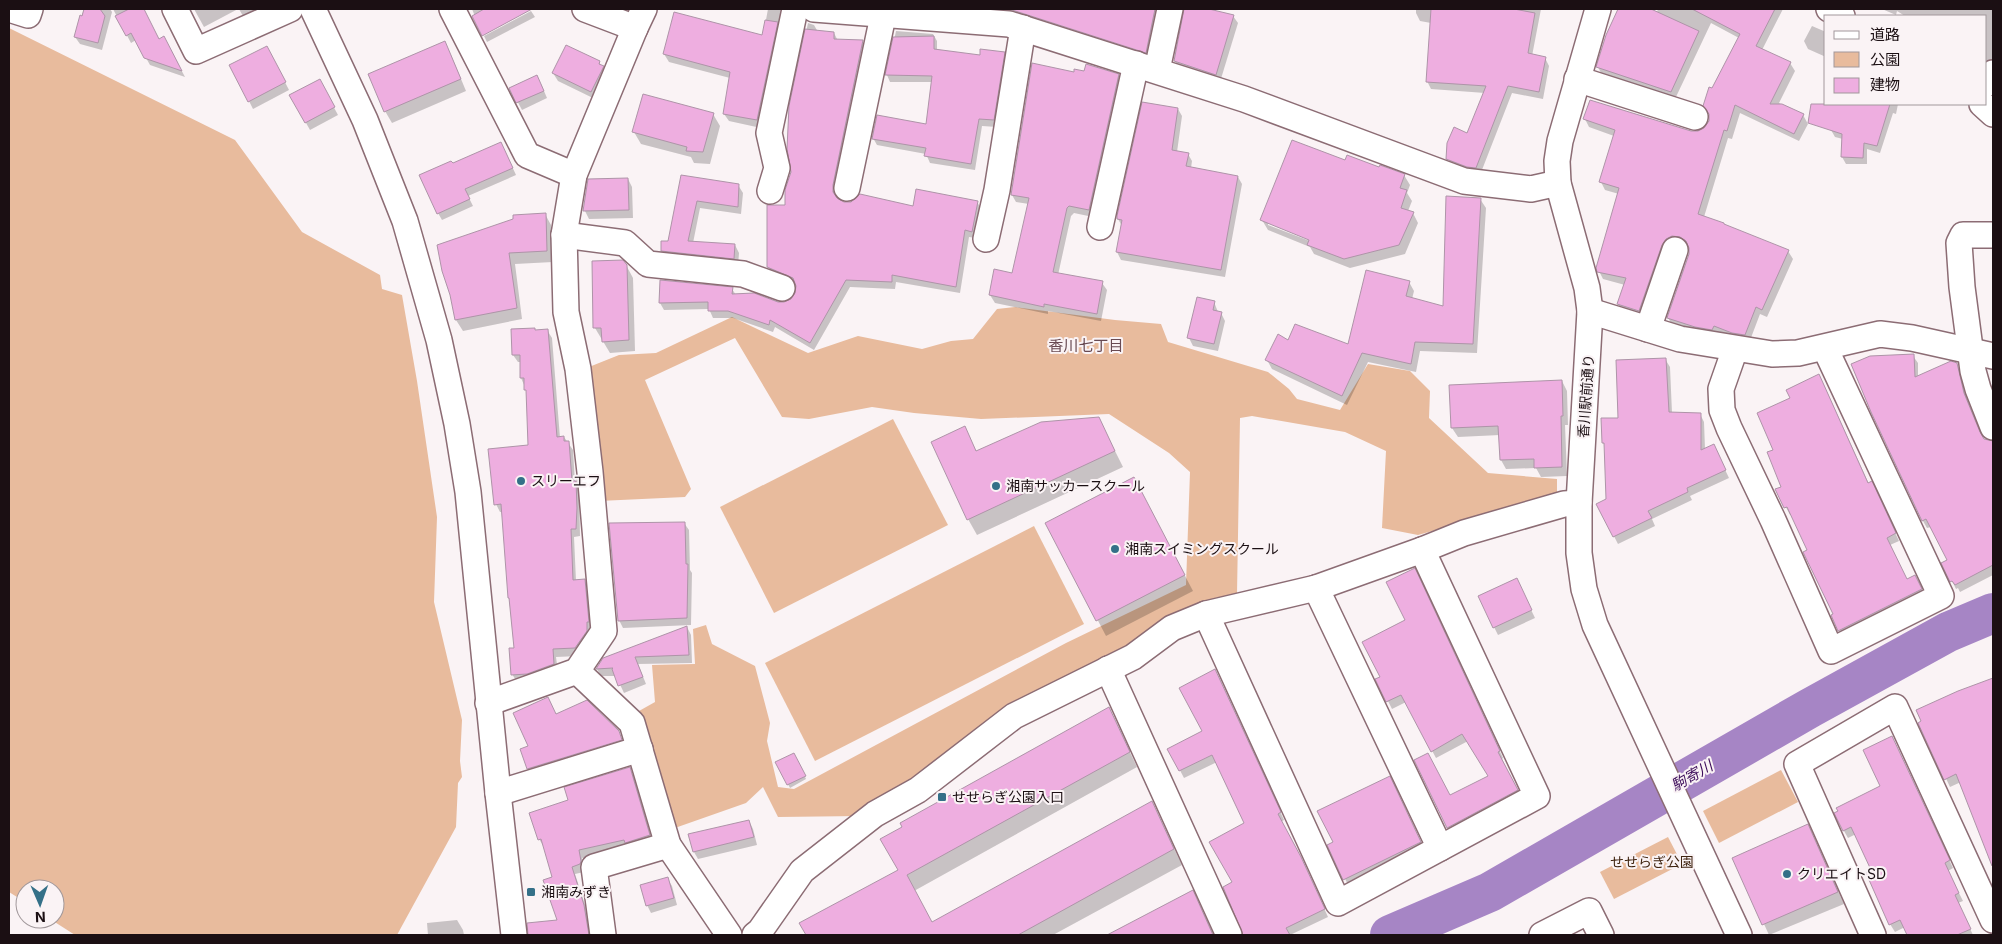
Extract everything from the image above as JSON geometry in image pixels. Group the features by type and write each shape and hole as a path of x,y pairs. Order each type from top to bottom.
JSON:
{"street":[{"path":"9,9 28,14 30,9"},
{"path":"174,9 196,51 290,9"},
{"path":"313,9 365,120 405,221 439,340 457,424 468,492 488,703 514,935"},
{"path":"452,9 527,155 574,175"},
{"path":"488,703 577,672 604,631 590,472 578,369 566,312 564,235 574,175 640,18 585,9"},
{"path":"770,191 777,168 769,133 795,9"},
{"path":"814,9 883,16 1014,20 1244,99 1464,181 1531,189 1558,183"},
{"path":"1100,227 1147,67 1170,9"},
{"path":"1829,9 1840,15"},
{"name":"香川駅前通り","path":"1590,10 1577,79 1560,141 1557,161 1558,183 1587,288 1590,312 1579,503 1579,553 1584,589 1595,625 1739,935"},
{"path":"847,188 883,16"},
{"path":"986,238 997,190 1014,20"},
{"path":"1577,79 1696,117"},
{"path":"1983,105 1993,114"},
{"path":"1993,234 1963,235 1959,243 1962,287 1982,354 1978,389 1993,427"},
{"path":"564,235 626,243 648,264 743,274 782,288"},
{"path":"1648,329 1675,250"},
{"path":"1590,312 1680,339 1772,354 1798,353 1880,334 1912,338 1982,354"},
{"path":"1735,349 1721,389 1722,410 1831,651 1941,596 1824,348"},
{"path":"755,935 760,931 802,871 875,814 918,790 1014,716 1133,657 1172,628 1206,614 1316,588 1422,550 1464,532 1564,504 1579,503"},
{"path":"1206,614 1338,903 1537,796 1422,550"},
{"path":"1316,588 1440,848"},
{"path":"1108,669 1229,935"},
{"path":"577,672 632,723 668,845 729,935"},
{"path":"1873,935 1797,764 1895,707 1993,920"},
{"path":"498,793 640,749"},
{"path":"603,935 594,867 668,845"},
{"path":"1542,935 1589,911 1601,935"}],"green space":[{"path":"9,28 235,140 302,232 380,275 382,289 402,295 437,517 434,602 462,720 460,761 462,777 458,783 456,827 397,935 75,935 65,929 65,879 15,879 15,896 9,892"},
{"path":"1015,307 1161,324 1168,342 1268,372 1289,389 1297,399 1340,410 1368,364 1410,371 1430,391 1429,418 1488,473 1557,479 1557,493 1418,535 1382,528 1386,451 1345,432 1252,416 1240,418 1237,594 1215,598 1164,622 1125,651 1009,705 906,789 860,816 778,817 763,787 746,803 672,829 639,711 655,702 652,665 695,664 693,629 706,625 712,644 755,666 770,723 767,741 778,787 794,789 1066,643 1186,585 1190,472 1169,453 1109,414 981,419 872,407 809,419 782,417 735,338 645,380 691,489 685,497 599,501 589,367 619,355 656,353 732,317 808,353 858,336 922,349 951,341 973,339 997,309"},
{"path":"893,419 948,525 774,613 720,507"},
{"path":"1034,526 1084,624 815,761 765,663"},
{"path":"1781,770 1798,802 1719,843 1703,811"},
{"name":"せせらぎ公園","path":"1668,837 1682,864 1614,899 1600,872"}],"building":[{"path":"84,9 100,9 105,16 98,43 74,37 80,15 82,16"},
{"path":"129,9 144,9 159,39 164,36 182,71 144,58 131,33 126,36 115,16"},
{"path":"484,9 532,9 482,36 472,16"},
{"path":"1009,9 1155,9 1146,53"},
{"path":"1184,9 1209,9 1234,15 1216,75 1174,61"},
{"path":"1431,9 1514,9 1535,13 1528,53 1546,57 1539,92 1508,86 1476,168 1467,167 1446,159 1447,143 1454,127 1467,133 1486,86 1426,82"},
{"path":"1618,9 1651,9 1699,31 1671,92 1596,67 1606,35"},
{"path":"1692,9 1775,9 1756,46 1791,62 1770,104 1782,104 1804,114 1794,134 1735,105 1727,131 1724,130 1698,214 1789,250 1762,310 1756,307 1745,335 1732,333 1714,326 1712,330 1695,327 1667,318 1689,254 1686,241 1680,237 1672,236 1666,239 1662,245 1639,311 1617,304 1626,278 1597,272 1596,268 1619,188 1599,182 1615,130 1583,119 1590,100 1691,131 1698,131 1704,128 1709,121 1709,114 1703,106 1709,87 1712,88 1740,34"},
{"path":"674,12 762,35 765,20 778,22 757,120 723,114 730,72 663,54"},
{"path":"805,29 834,32 834,39 863,40 833,185 833,192 837,198 844,202 851,202 860,194 913,206 916,189 978,201 972,232 965,230 956,287 892,275 892,282 846,280 810,343 770,320 769,325 728,311 708,311 708,302 659,303 660,280 733,287 732,294 754,293 778,302 791,299 795,293 796,286 793,278 767,267 767,205 785,205 785,190 791,172 787,149 789,106"},
{"path":"934,36 934,49 980,55 980,49 1005,52 994,120 979,119 971,164 924,156 926,148 872,139 877,115 926,124 932,76 885,75 893,37"},
{"path":"445,41 461,79 384,112 368,74"},
{"path":"566,45 600,61 599,64 604,66 591,92 552,73"},
{"path":"267,46 286,82 248,102 229,65"},
{"path":"1032,63 1074,72 1074,69 1084,71 1086,64 1119,74 1089,210 1069,206 1067,208 1053,272 1103,281 1097,314 1044,304 1044,307 989,295 994,269 1012,273 1029,198 1011,195"},
{"path":"537,75 544,91 516,103 509,88"},
{"path":"320,79 335,107 305,123 289,95"},
{"path":"643,94 714,113 703,152 686,151 687,147 632,132"},
{"path":"1142,102 1178,108 1172,150 1189,153 1186,166 1238,176 1221,270 1116,252 1122,220 1117,219 1117,216"},
{"path":"1811,104 1890,105 1877,146 1864,143 1863,158 1841,157 1842,134 1808,123"},
{"path":"1292,140 1345,160 1347,155 1405,174 1400,188 1407,190 1401,208 1414,212 1399,245 1344,259 1307,245 1309,240 1260,220"},
{"path":"501,142 513,168 465,189 470,199 437,214 419,175 451,161 453,163"},
{"path":"681,175 739,184 738,207 697,201 688,241 735,244 734,259 661,251 661,241 668,241"},
{"path":"628,178 629,210 583,211 588,179"},
{"path":"1446,196 1481,198 1473,344 1415,342 1411,364 1362,353 1342,396 1265,360 1278,334 1288,340 1295,324 1348,344 1366,270 1410,281 1406,296 1443,306"},
{"path":"546,213 547,251 509,253 517,308 455,320 437,245 513,219 513,215"},
{"path":"623,260 627,265 629,340 602,342 601,328 593,328 592,261"},
{"path":"1197,297 1215,301 1213,310 1222,312 1214,344 1187,338"},
{"path":"535,328 535,330 548,329 557,437 564,436 564,441 569,441 572,481 576,481 577,508 576,529 571,529 573,580 585,579 589,622 587,622 587,631 575,648 553,649 554,664 527,674 511,675 509,648 514,648 501,504 494,505 488,449 528,445 526,390 524,390 524,378 520,378 520,355 512,355 511,329"},
{"path":"1914,354 1915,377 1951,361 1957,363 1964,393 1980,432 1984,439 1993,441 1993,565 1955,585 1952,581 1950,582 1941,563 1947,560 1926,519 1922,521 1871,412 1851,364 1870,356"},
{"path":"1666,358 1669,412 1701,413 1701,450 1714,444 1726,470 1687,488 1688,492 1648,511 1652,518 1613,537 1596,504 1606,499 1601,418 1618,418 1616,360"},
{"path":"1819,374 1868,483 1872,481 1896,533 1887,538 1907,579 1915,575 1922,589 1838,631 1831,615 1833,614 1803,552 1807,550 1787,507 1784,508 1775,489 1781,487 1767,452 1773,450 1757,413 1790,398 1786,390"},
{"path":"1562,380 1562,467 1534,468 1534,459 1500,460 1498,426 1451,428 1449,385"},
{"name":"湘南サッカースクール","path":"1099,417 1115,451 967,520 931,442 965,426 976,451 1041,422"},
{"name":"湘南スイミングスクール","path":"1134,477 1185,575 1096,621 1045,523"},
{"path":"685,522 686,564 688,564 687,618 618,621 609,523"},
{"path":"1415,568 1500,751 1498,752 1518,790 1447,828 1414,760 1428,753 1450,795 1488,776 1462,734 1431,752 1401,695 1386,702 1375,679 1380,677 1362,642 1405,620 1386,582"},
{"path":"1517,578 1532,610 1493,628 1478,596"},
{"path":"687,626 689,655 635,657 643,677 618,686 613,668 596,669 603,658"},
{"path":"1215,669 1281,812 1278,814 1301,857 1325,909 1286,928 1290,935 1243,935 1223,887 1232,882 1209,842 1244,823 1212,755 1179,771 1167,749 1202,731 1179,688"},
{"path":"1993,678 1992,866 1956,774 1944,780 1918,723 1921,721 1916,710"},
{"path":"548,697 556,714 587,700 619,731 622,740 527,769 520,749 528,746 513,713"},
{"path":"1109,707 1130,752 907,875 932,922 1152,801 1174,849 1018,935 806,935 799,923 898,870 880,839 902,827 900,823"},
{"path":"1892,736 1950,860 1945,863 1959,893 1955,895 1971,929 1957,935 1907,935 1900,920 1889,925 1866,873 1871,870 1851,827 1843,831 1834,813 1838,811 1836,808 1880,786 1863,750"},
{"path":"794,753 806,776 787,785 775,762"},
{"path":"630,767 650,835 625,843 624,840 579,850 580,864 572,867 584,905 589,935 528,935 527,923 557,920 543,880 552,877 541,839 538,840 529,813 568,800 564,787"},
{"path":"1390,776 1421,842 1343,880 1327,845 1333,842 1317,811"},
{"path":"749,820 754,837 693,852 688,834"},
{"name":"クリエイトSD","path":"1808,824 1838,892 1762,925 1732,858"},
{"path":"668,877 674,898 646,906 640,885"},
{"path":"1193,890 1213,935 1107,935"}],"waterway":[{"name":"駒寄川","path":"1390,935 1490,892 1810,708 1948,632 1993,613"}],"place":[{"name":"スリーエフ","path":"521,481"},
{"name":"湘南サッカースクール","path":"996,486"},
{"name":"湘南スイミングスクール","path":"1115,549"},
{"name":"せせらぎ公園入口","path":"942,797"},
{"name":"クリエイトSD","path":"1787,874"},
{"name":"湘南みずき","path":"531,892"}],"district":[{"name":"香川七丁目","path":"1086,346"}]}
